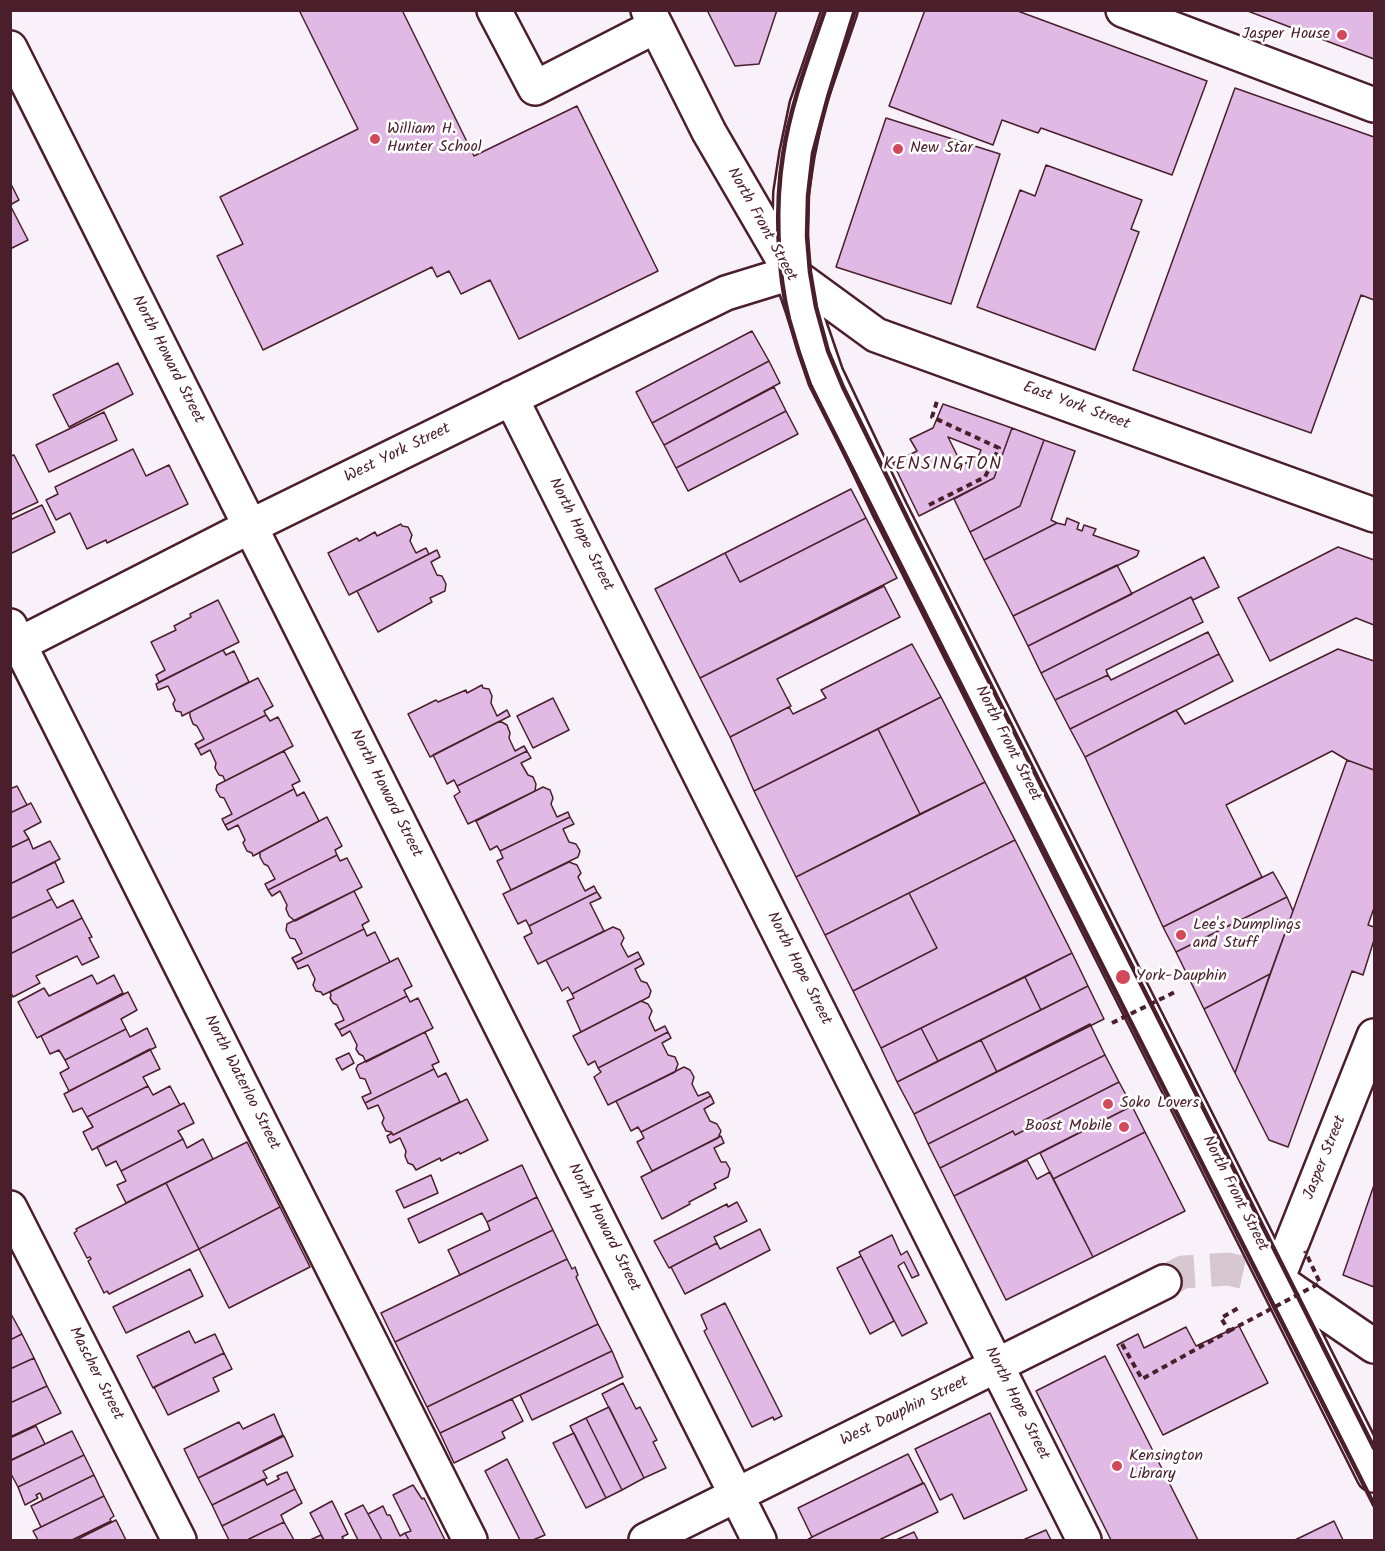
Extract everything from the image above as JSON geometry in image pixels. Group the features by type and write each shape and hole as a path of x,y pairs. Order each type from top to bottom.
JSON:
{"street":[{"path":"494,10 535,88 652,18"},
{"path":"791,273 791,193 799,144 807,106 840,10"},
{"path":"1123,10 1374,105"},
{"name":"North Front Street","path":"652,18 709,132 791,273 826,375 890,510 1264,1277 1374,1475"},
{"name":"North Howard Street","path":"10,48 759,1540"},
{"name":"West York Street","path":"14,640 726,293 791,273"},
{"name":"East York Street","path":"791,273 876,335 1374,515"},
{"name":"North Hope Street","path":"511,398 1084,1540"},
{"name":"North Waterloo Street","path":"14,640 470,1540"},
{"name":"Jasper Street","path":"1264,1277 1374,1036"},
{"name":"Mascher Street","path":"10,1208 179,1540"},
{"path":"1264,1277 1374,1346"},
{"name":"West Dauphin Street","path":"646,1540 1164,1282"}],"path":[{"path":"931,512 928,505 985,477 999,448 932,417"},
{"path":"1112,1023 1175,992"},
{"path":"1142,1379 1320,1283 1305,1251"},
{"path":"1229,1331 1221,1318 1240,1307"}],"building":[{"name":"William H. Hunter School","path":"299,10 402,10 474,156 577,106 658,271 519,339 490,280 461,294 449,271 437,277 432,267 263,350 217,256 243,244 220,197 358,129"},
{"path":"707,10 777,10 759,64 735,66"},
{"path":"925,10 1015,10 1207,81 1172,175 1041,128 1038,133 1002,120 993,145 889,106"},
{"name":"Jasper House","path":"1245,10 1374,10 1374,59"},
{"path":"1235,88 1374,137 1374,300 1361,295 1311,433 1133,370"},
{"path":"886,118 1000,154 951,304 836,267"},
{"path":"1046,165 1142,200 1131,229 1139,232 1095,350 977,307 1020,190 1035,196"},
{"path":"10,182 19,200 10,205"},
{"path":"10,205 28,240 10,249"},
{"path":"752,331 769,361 652,423 636,392"},
{"path":"769,361 780,383 664,445 652,423"},
{"path":"118,363 133,394 69,427 53,395"},
{"path":"774,387 786,411 676,468 664,445"},
{"path":"943,404 1012,428 994,478 919,516 893,463 917,451 910,439 933,428","holes":["948,437 981,450 978,457 962,465"]},
{"path":"786,411 798,434 688,491 676,468"},
{"path":"104,412 117,440 49,472 36,445"},
{"path":"1012,428 1044,440 1020,506 970,532 954,499 994,478"},
{"path":"1044,440 1075,451 1051,520 1057,523 984,560 970,532 1020,506"},
{"path":"133,449 146,476 169,465 188,504 107,543 106,540 87,549 70,513 56,520 46,500 58,494 55,487"},
{"path":"14,455 38,502 10,515 10,456"},
{"path":"851,489 866,518 740,582 725,553"},
{"path":"42,505 55,532 10,554 10,520"},
{"path":"866,518 897,578 700,678 655,589 725,553 740,582"},
{"path":"1067,518 1079,523 1077,529 1082,531 1084,525 1096,529 1093,535 1139,551 1137,556 1013,616 984,560 1057,523 1065,525"},
{"path":"401,524 408,527 412,535 410,541 416,553 426,548 429,554 349,595 328,553 357,538 359,541 375,532 377,536"},
{"path":"1338,547 1374,560 1374,625 1356,618 1270,661 1238,598"},
{"path":"437,550 440,557 431,562 437,575 442,576 446,584 445,591 430,598 432,602 378,632 357,591"},
{"path":"1204,557 1219,587 1193,600 1191,597 1041,673 1028,646"},
{"path":"1117,565 1132,594 1028,646 1013,616"},
{"path":"884,586 900,617 777,679 791,706 730,737 700,678"},
{"path":"1191,597 1203,622 1106,670 1108,675 1055,700 1041,673"},
{"path":"218,600 239,642 159,682 156,675 165,670 151,642 176,630 174,626 191,617 190,614"},
{"path":"1208,632 1219,654 1070,729 1055,700 1108,675 1111,680"},
{"path":"912,644 941,697 754,791 730,737 789,707 793,714 826,698 821,690"},
{"path":"1338,649 1374,661 1374,770 1347,760 1332,751 1226,805 1262,877 1163,927 1085,757 1176,710 1185,724"},
{"path":"223,650 226,655 234,651 249,682 182,716 181,712 176,711 173,704 175,700 168,686 158,690 156,684"},
{"path":"1219,654 1233,681 1085,757 1070,729"},
{"path":"258,678 273,706 264,711 266,715 198,749 195,744 204,739 197,726 193,724 190,712"},
{"path":"482,685 483,688 489,689 492,696 491,703 497,716 507,710 510,716 430,757 408,714 436,700 438,702 466,690 467,693"},
{"path":"941,697 985,782 920,814 878,729"},
{"path":"553,698 569,730 533,748 517,716"},
{"path":"266,715 270,721 278,717 293,746 225,781 215,768 216,763 210,750 201,755 198,749"},
{"path":"500,721 507,725 509,738 515,751 524,746 527,751 457,786 454,780 447,784 433,755"},
{"path":"878,729 920,814 796,877 754,791"},
{"path":"284,751 300,781 292,785 294,789 225,825 222,819 232,814 224,798 220,797 216,790 217,785"},
{"path":"527,751 531,758 521,763 528,775 533,777 536,784 535,791 468,824 454,796 460,792 457,786"},
{"path":"1347,760 1374,770 1374,908 1368,925 1374,927 1374,940 1363,975 1352,971 1288,1147 1269,1140 1235,1073"},
{"path":"985,782 1015,840 825,935 796,877"},
{"path":"17,786 27,805 10,813 10,789"},
{"path":"543,787 550,790 553,798 551,804 557,817 568,812 570,817 500,851 497,846 490,850 476,821"},
{"path":"294,789 297,796 304,792 319,821 253,856 243,843 245,840 238,825 228,830 225,825"},
{"path":"31,803 41,822 24,831 29,839 10,848 10,813"},
{"path":"327,817 342,846 335,850 337,855 268,890 265,884 275,879 260,857 260,852"},
{"path":"570,817 574,824 563,829 569,842 576,844 580,851 578,857 511,890 497,861 503,858 500,851"},
{"path":"29,839 33,849 50,841 60,859 10,884 10,848"},
{"path":"1015,840 1072,953 881,1048 853,991 937,948 909,893"},
{"path":"337,855 340,861 347,858 362,887 295,921 289,916 287,905 280,891 272,896 268,890"},
{"path":"55,862 64,882 47,890 52,899 10,919 10,884"},
{"path":"569,862 577,865 581,873 578,877 585,891 594,886 597,892 529,926 526,920 518,924 503,894"},
{"path":"1273,872 1287,897 1176,952 1163,927"},
{"path":"354,891 369,921 362,925 364,929 295,963 292,958 302,953 295,939 290,938 286,930 287,924"},
{"path":"597,892 601,898 590,903 604,931 538,964 524,937 532,933 529,926"},
{"path":"909,893 937,948 853,991 825,935"},
{"path":"1287,897 1293,911 1270,974 1204,1009 1176,952"},
{"path":"52,899 57,908 73,900 82,918 10,954 10,919"},
{"path":"82,918 99,957 82,965 77,956 36,976 40,983 13,997 10,991 10,954"},
{"path":"613,927 620,930 624,938 621,944 628,957 638,952 641,958 572,994 568,987 562,991 546,960"},
{"path":"364,929 367,936 375,932 390,962 323,995 316,991 313,985 315,979 308,965 298,969 295,963"},
{"path":"1072,953 1088,986 1041,1010 1025,977"},
{"path":"398,958 412,986 404,990 407,996 339,1030 335,1024 344,1020 337,1005 330,998 330,992"},
{"path":"641,958 644,964 635,969 641,981 647,983 651,991 649,997 581,1032 567,1001 574,998 572,994"},
{"path":"1270,974 1235,1073 1204,1009"},
{"path":"92,975 97,984 114,975 123,993 37,1038 18,1002 44,988 49,996"},
{"path":"1025,977 1041,1010 938,1061 921,1028"},
{"path":"1088,986 1104,1019 997,1072 981,1040"},
{"path":"128,992 137,1010 121,1019 126,1029 65,1060 59,1050 50,1054 41,1036"},
{"path":"407,996 410,1002 418,998 433,1028 366,1062 356,1049 357,1045 350,1031 342,1036 339,1030"},
{"path":"641,1001 648,1004 652,1011 649,1018 655,1031 665,1026 668,1032 598,1068 595,1061 588,1065 573,1036"},
{"path":"1090,1024 1105,1055 928,1144 914,1114"},
{"path":"147,1028 156,1047 69,1091 60,1073 69,1068 65,1060 126,1029 130,1037"},
{"path":"921,1028 938,1061 897,1082 881,1048"},
{"path":"425,1032 439,1062 432,1065 434,1069 365,1103 362,1097 371,1093 365,1079 360,1078 356,1069 358,1065"},
{"path":"668,1032 671,1038 662,1043 668,1055 675,1057 678,1064 675,1072 608,1105 594,1077 601,1072 598,1068"},
{"path":"981,1040 997,1072 914,1114 897,1082"},
{"path":"150,1049 160,1069 143,1077 148,1086 87,1117 82,1108 73,1112 64,1094"},
{"path":"349,1053 354,1063 342,1070 336,1059"},
{"path":"1105,1055 1119,1082 1015,1135 1013,1131 940,1168 928,1144"},
{"path":"684,1067 690,1070 694,1077 692,1084 698,1096 708,1092 711,1096 641,1132 638,1127 631,1131 616,1101"},
{"path":"434,1069 438,1077 446,1073 460,1102 393,1135 386,1131 382,1123 384,1118 378,1105 368,1109 365,1103"},
{"path":"1119,1082 1132,1106 954,1196 940,1168 1013,1131 1015,1135"},
{"path":"148,1086 153,1095 170,1086 180,1105 92,1150 83,1132 93,1127 87,1117"},
{"path":"711,1096 714,1103 704,1109 710,1121 717,1124 721,1131 718,1138 652,1171 637,1142 644,1138 641,1132"},
{"path":"467,1099 488,1140 460,1154 459,1152 441,1161 440,1158 416,1170 408,1163 400,1138 390,1143 387,1136 392,1133 393,1135"},
{"path":"184,1103 194,1123 178,1131 183,1139 121,1171 116,1161 106,1166 97,1147"},
{"path":"1132,1106 1145,1132 1053,1179 1040,1153"},
{"path":"1145,1132 1185,1211 1093,1257 1053,1179"},
{"path":"721,1136 724,1143 714,1148 721,1162 726,1162 730,1169 728,1177 714,1184 716,1188 662,1219 641,1177"},
{"path":"183,1139 187,1148 203,1139 213,1159 126,1203 117,1185 126,1181 121,1171"},
{"path":"247,1142 280,1207 199,1249 166,1183"},
{"path":"1027,1160 1037,1179 1050,1172 1093,1257 1006,1300 954,1196"},
{"path":"522,1165 537,1197 487,1222 482,1213 419,1243 408,1219"},
{"path":"431,1175 438,1193 404,1208 396,1191"},
{"path":"166,1183 199,1249 109,1294 107,1291 104,1293 88,1261 90,1257 87,1258 74,1233 76,1229"},
{"path":"1374,1185 1374,1287 1343,1275"},
{"path":"537,1197 553,1230 460,1275 448,1250 490,1230 487,1222"},
{"path":"737,1202 747,1221 714,1237 717,1243 669,1268 654,1241 727,1204 728,1207"},
{"path":"280,1207 310,1267 229,1308 199,1249"},
{"path":"760,1229 770,1250 685,1294 671,1267 717,1243 720,1249"},
{"path":"553,1230 567,1259 395,1342 381,1313"},
{"path":"892,1235 901,1255 907,1251 919,1275 912,1278 904,1262 898,1266 927,1323 902,1336 859,1252"},
{"path":"861,1256 894,1321 870,1334 837,1268"},
{"path":"567,1259 572,1269 575,1267 578,1275 576,1277 598,1324 427,1407 395,1342"},
{"path":"190,1269 203,1296 126,1333 113,1307"},
{"path":"725,1303 782,1416 774,1420 773,1417 752,1427 704,1331 707,1329 701,1315"},
{"path":"10,1312 22,1334 10,1340"},
{"path":"598,1324 612,1351 440,1433 427,1407"},
{"path":"1239,1326 1268,1383 1163,1435 1117,1345 1138,1334 1144,1348 1186,1327 1196,1346"},
{"path":"189,1331 195,1343 215,1334 224,1353 153,1388 137,1356"},
{"path":"22,1334 34,1358 10,1369 10,1340"},
{"path":"612,1351 623,1377 532,1420 520,1395"},
{"path":"224,1353 232,1369 213,1378 219,1391 168,1415 154,1387"},
{"name":"Kensington Library","path":"1105,1356 1198,1540 1111,1540 1036,1391"},
{"path":"34,1358 47,1386 10,1403 10,1369"},
{"path":"623,1383 636,1409 640,1407 657,1440 653,1442 666,1468 644,1478 602,1394"},
{"path":"47,1386 61,1413 10,1437 10,1403"},
{"path":"512,1399 523,1421 502,1432 505,1438 454,1463 440,1433"},
{"path":"609,1407 644,1478 622,1490 586,1418"},
{"path":"990,1413 1027,1490 964,1519 952,1494 940,1500 915,1449"},
{"path":"274,1414 283,1435 198,1478 184,1449 239,1422 243,1429"},
{"path":"586,1418 622,1490 606,1498 570,1426"},
{"path":"36,1426 45,1444 11,1460 10,1438"},
{"path":"72,1431 84,1455 18,1487 10,1472 10,1461"},
{"path":"574,1433 606,1498 586,1508 553,1443"},
{"path":"284,1436 293,1456 263,1471 267,1478 212,1505 198,1478"},
{"path":"908,1454 923,1483 812,1537 798,1508"},
{"path":"84,1455 94,1475 43,1500 40,1493 36,1495 38,1498 25,1505 18,1487"},
{"path":"507,1459 545,1535 533,1540 520,1540 485,1471"},
{"path":"287,1472 295,1489 222,1526 212,1505 264,1479 267,1485 279,1479 277,1476"},
{"path":"94,1475 104,1496 41,1527 31,1506"},
{"path":"924,1483 938,1512 879,1540 807,1540 812,1537"},
{"path":"413,1485 422,1499 424,1498 445,1540 409,1540 405,1533 411,1531 393,1495"},
{"path":"295,1489 302,1503 281,1515 284,1522 247,1540 229,1540 222,1526"},
{"path":"104,1496 114,1516 110,1519 111,1521 72,1540 38,1540 33,1531"},
{"path":"332,1501 348,1534 342,1537 344,1540 324,1540 310,1513"},
{"path":"363,1505 382,1540 358,1540 345,1514"},
{"path":"383,1506 400,1536 405,1533 409,1540 382,1540 368,1514"},
{"path":"116,1520 126,1540 76,1540"},
{"path":"1334,1521 1343,1540 1295,1540"},
{"path":"284,1522 294,1540 247,1540"},
{"path":"1046,1530 1051,1540 1023,1540"},
{"path":"914,1532 918,1540 896,1540"},
{"path":"321,1535 324,1540 310,1540"}],"tunnel":[{"path":"1164,1282 1183,1272 1228,1269 1251,1274"}],"railway":[{"path":"825,10 790,118 780,174 778,216 785,300 810,385 1374,1505"},
{"path":"855,10 813,153 808,196 807,236 810,272 816,307 828,351 843,387 916,536 1374,1448"}],"place":[{"name":"Jasper House","path":"1342,35"},
{"name":"William H. Hunter School","path":"375,139"},
{"name":"New Star","path":"898,149"},
{"name":"Lee's Dumplings and Stuff","path":"1181,935"},
{"name":"York-Dauphin","path":"1123,977"},
{"name":"Soko Lovers","path":"1108,1104"},
{"name":"Boost Mobile","path":"1124,1127"},
{"name":"Kensington Library","path":"1117,1466"}],"district":[{"name":"KENSINGTON","path":"943,466"}]}
